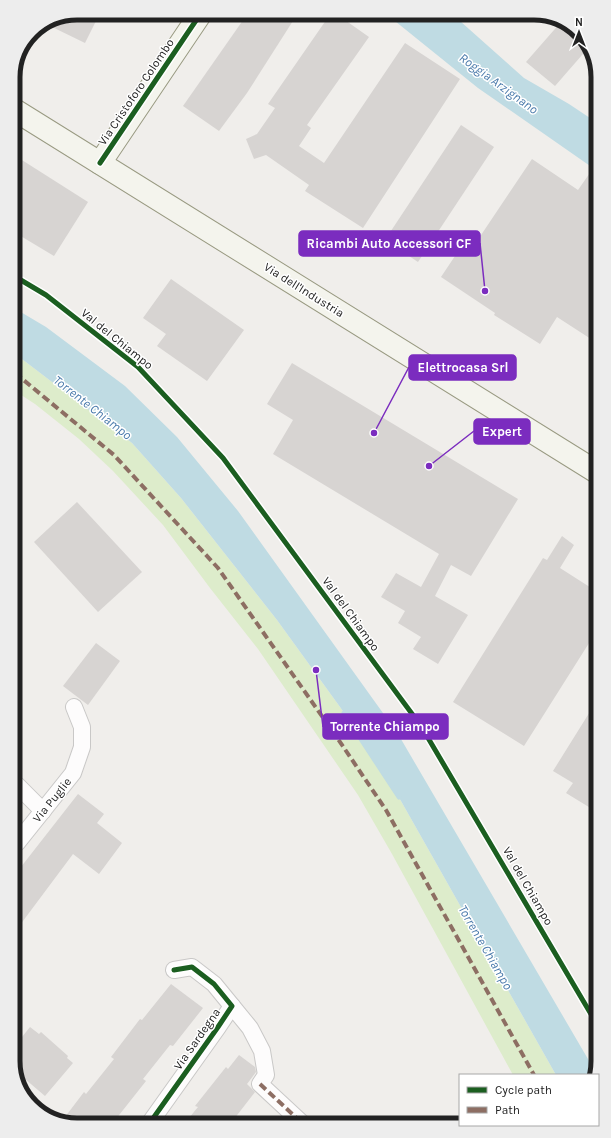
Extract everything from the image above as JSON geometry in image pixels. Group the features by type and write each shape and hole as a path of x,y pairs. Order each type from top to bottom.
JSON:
{"main road":[{"name":"Via Cristoforo Colombo","path":"100,163 196,20"},
{"name":"Via dell'Industria","path":"20,113 591,469"}],"street":[{"name":"Via Puglie","path":"20,839 73,773 82,747 82,727 74,707"},
{"path":"20,789 43,811"},
{"name":"Via Sardegna","path":"174,970 192,967 214,984 250,1028 262,1051 266,1075 260,1084 297,1118"},
{"name":"Via Sardegna","path":"153,1118 232,1006"}],"green space":[{"path":"20,358 132,443 181,498 277,620 384,771 555,1074 512,1074 358,795 258,649 163,525 113,471 79,439 35,404 20,394"}],"water":[{"name":"Roggia Arzignano","path":"394,20 459,20 524,78 591,119 591,167 478,88"},
{"path":"20,312 46,327 125,386 177,437 238,511 398,734 591,1064 589,1074 555,1074 384,771 277,620 181,498 132,443 20,358"}],"building":[{"path":"96,20 85,43 51,27 66,21"},
{"path":"243,20 294,20 247,93 219,131 183,106"},
{"path":"326,20 345,20 369,37 307,125 311,128 299,146 324,163 405,43 460,79 363,228 305,191 309,185 266,155 254,159 246,139 257,134 275,108 268,104"},
{"path":"558,25 559,52 585,52 555,86 526,62"},
{"path":"461,125 494,147 418,262 385,240"},
{"path":"20,159 88,202 54,256 20,236"},
{"path":"532,159 578,190 591,171 591,339 557,317 540,344 494,315 495,313 441,277 463,244 471,250"},
{"path":"171,279 244,330 207,381 157,346 166,334 143,318"},
{"path":"292,363 518,499 471,576 451,565 435,596 468,615 438,664 413,649 421,637 398,623 405,611 381,597 396,573 421,587 439,554 273,454 293,420 267,404"},
{"path":"77,502 142,572 98,612 34,542"},
{"path":"562,536 574,545 560,568 591,588 591,640 524,746 453,702 543,558 547,560"},
{"path":"96,643 120,661 88,705 63,686"},
{"path":"591,710 591,808 566,793 573,783 553,771"},
{"path":"78,794 104,814 97,823 122,843 99,874 73,854 20,925 20,868"},
{"path":"171,984 203,1008 173,1046 170,1045 143,1079 146,1081 117,1118 65,1117 84,1092 86,1094 114,1059 111,1057 140,1019 142,1020"},
{"path":"30,1027 39,1034 41,1032 68,1056 67,1058 73,1063 45,1096 22,1077 20,1061 20,1040"},
{"path":"239,1055 255,1067 256,1072 247,1084 255,1092 235,1118 189,1118 198,1107 195,1106 226,1067 228,1069"}],"waterway":[{"name":"Torrente Chiampo","path":"344,713 399,797"}],"marked path":[{"path":"20,377 114,455 218,568 386,810 533,1074"},
{"path":"260,1084 297,1118"}],"cycle path":[{"path":"100,163 196,20"},
{"name":"Val del Chiampo","path":"20,280 46,295 138,367 223,458 421,726 591,1014"},
{"path":"153,1118 232,1006 214,984 192,967 174,970"}],"place":[{"name":"Ricambi Auto Accessori CF","path":"485,291"},
{"name":"Elettrocasa Srl","path":"374,433"},
{"name":"Expert","path":"429,466"},
{"name":"Torrente Chiampo","path":"316,670"}]}
